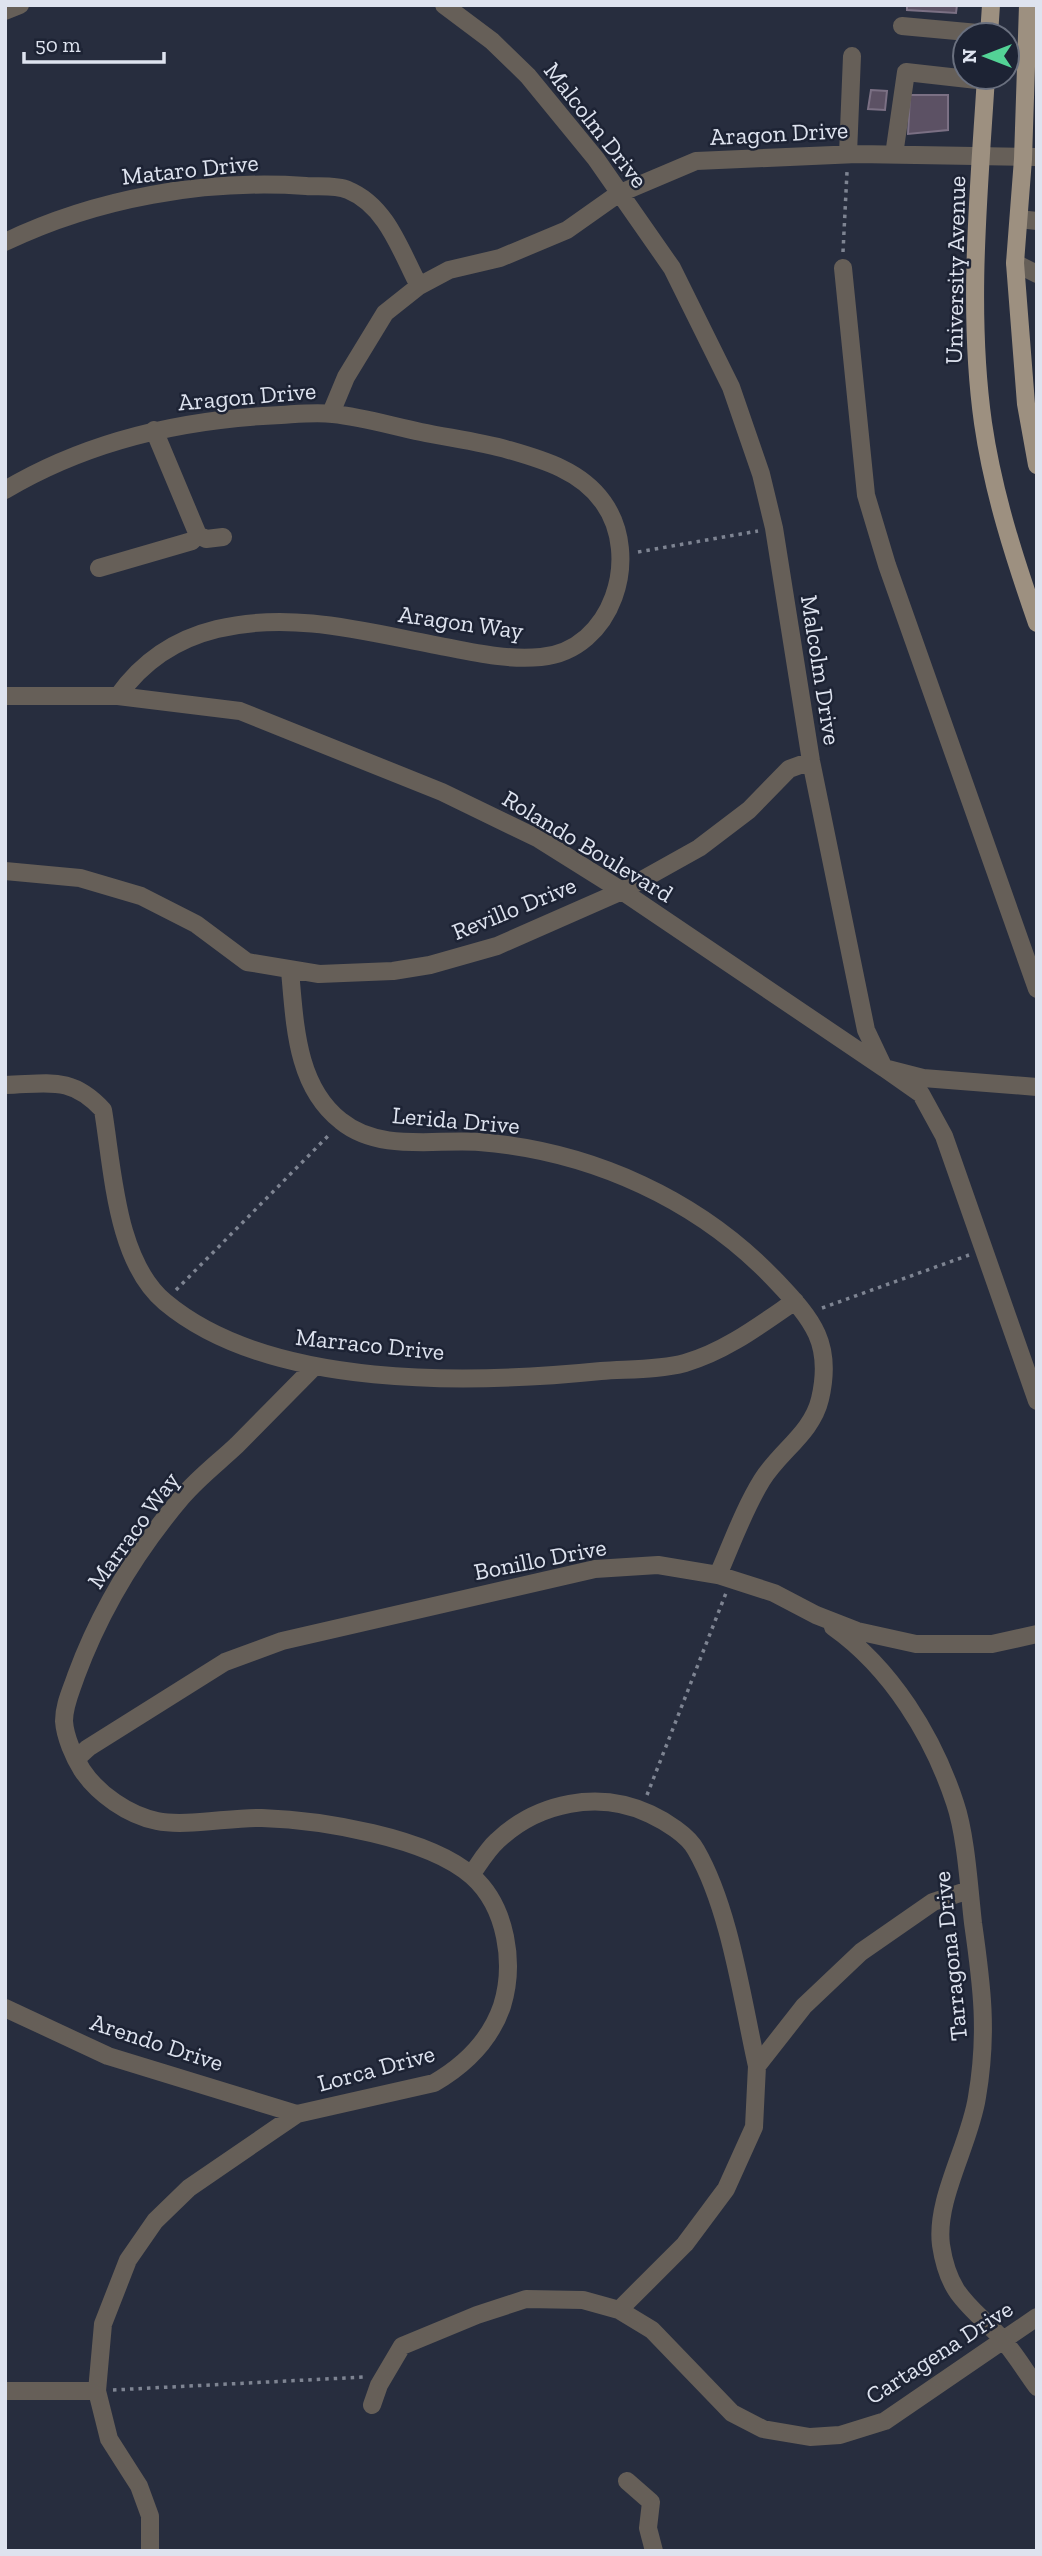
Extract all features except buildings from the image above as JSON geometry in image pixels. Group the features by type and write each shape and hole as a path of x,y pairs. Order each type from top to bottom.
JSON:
{"main road":[{"path":"1028,5 1028,220 1015,264 1037,465"},
{"name":"University Avenue","path":"985,91 975,329 983,422 1010,545 1037,623"}],"street":[{"path":"5,11 20,5"},
{"name":"Malcolm Drive","path":"444,5 492,41 528,76 596,159 671,268 731,387 761,474 774,528 811,761 866,1030 884,1068 920,1094 944,1136 1037,1401"},
{"path":"902,26 951,31"},
{"path":"848,154 852,56"},
{"path":"894,155 906,72 951,76"},
{"name":"Aragon Drive","path":"5,490 27,478 154,430 232,417 331,413 346,377 385,313 419,286 449,270 500,258 567,230 618,194 696,161 848,154 1030,158"},
{"name":"Mataro Drive","path":"5,242 39,226 125,200 252,184 347,190 382,214 419,286"},
{"path":"1015,264 1037,274"},
{"path":"843,268 866,495 892,577 1037,989"},
{"name":"Aragon Way","path":"118,696 131,678 162,652 195,635 252,621 303,621 496,657 542,657 572,646 596,627 606,614 618,586 622,555 614,521 596,492 568,470 508,450 331,413"},
{"path":"154,430 198,535 206,539 223,537"},
{"path":"99,568 192,541 198,535"},
{"name":"Rolando Boulevard","path":"5,696 118,696 240,711 442,792 539,839 622,891 884,1068 923,1078 1037,1087"},
{"name":"Revillo Drive","path":"5,871 80,878 141,896 197,924 247,962 290,971 356,974 393,971 464,957 530,933 622,891 699,848 749,810 789,769 811,761"},
{"name":"Lerida Drive","path":"290,971 296,1032 306,1072 320,1102 341,1122 358,1132 400,1142 480,1142 581,1160 661,1192 712,1225 755,1259 800,1307 818,1331 824,1360 820,1400 807,1428 764,1476 748,1504 724,1577"},
{"name":"Marraco Drive","path":"5,1085 61,1083 78,1087 103,1110 125,1241 143,1275 165,1302 225,1339 265,1354 315,1366 435,1378 538,1378 682,1364 719,1351 800,1307"},
{"name":"Marraco Way","path":"315,1366 183,1496 130,1568 92,1633 65,1706 64,1724 76,1759 91,1783 127,1810 159,1822 261,1818 328,1824 424,1848 471,1875"},
{"name":"Bonillo Drive","path":"76,1759 88,1748 225,1662 282,1642 595,1569 658,1565 724,1577 774,1593 857,1632 916,1644 992,1644 1037,1634"},
{"name":"Tarragona Drive","path":"816,1615 844,1635 898,1692 923,1726 956,1805 984,2007 985,2052 974,2117 943,2209 941,2244 951,2286 972,2312 1003,2340 1037,2387"},
{"path":"471,1875 495,1842 515,1826 568,1801 590,1800 641,1810 663,1821 695,1847 717,1896 757,2066 754,2127 726,2189 685,2244 619,2310"},
{"name":"Lorca Drive","path":"150,2551 150,2516 139,2486 109,2439 97,2390 99,2346 109,2302 140,2240 189,2188 297,2114 434,2082 463,2064 486,2038 506,1990 508,1955 500,1920 483,1889 471,1875"},
{"path":"757,2066 804,2006 861,1952 933,1902 969,1890"},
{"name":"Arendo Drive","path":"5,2008 108,2056 297,2114"},
{"name":"Cartagena Drive","path":"372,2404 384,2376 402,2346 477,2315 526,2300 583,2300 619,2310 652,2330 733,2413 763,2429 810,2437 840,2435 885,2421 1037,2317"},
{"path":"5,2391 97,2390"},
{"path":"627,2481 651,2502 648,2528 654,2551"}],"path":[{"path":"843,268 848,154"},
{"path":"622,555 774,528"},
{"path":"165,1302 341,1122"},
{"path":"800,1307 985,1250"},
{"path":"641,1810 724,1577"},
{"path":"97,2390 384,2376"}]}
